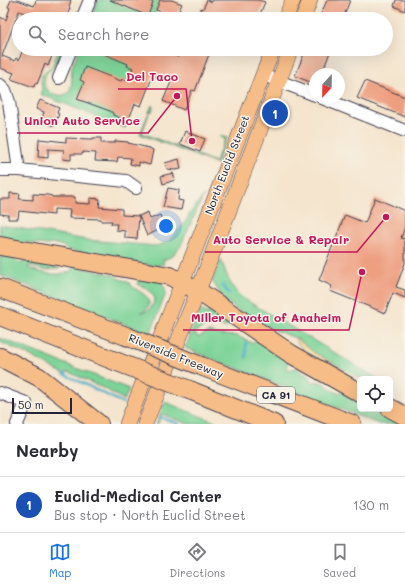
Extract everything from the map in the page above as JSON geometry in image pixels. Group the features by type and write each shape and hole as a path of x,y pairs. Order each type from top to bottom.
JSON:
{"highway":[{"path":"0,246 170,276 198,291 291,354 357,391"},
{"name":"Riverside Freeway","path":"0,288 352,424"},
{"name":"CA 91","path":"0,316 274,424"},
{"path":"0,357 44,380 99,424"},
{"path":"393,410 405,416"}],"main road":[{"path":"288,12 293,0"},
{"path":"306,12 310,0"},
{"name":"North Euclid Street","path":"127,424 270,56"},
{"name":"North Euclid Street","path":"145,424 288,56"}],"street":[{"path":"85,12 90,0"},
{"path":"59,78 68,56"},
{"path":"262,75 309,93"},
{"path":"3,87 9,102 19,170"},
{"path":"337,104 405,131"},
{"path":"0,170 19,170 126,181 136,188"},
{"path":"0,393 26,403 17,424"}],"green space":[{"path":"98,0 160,0 156,12 94,12"},
{"path":"56,56 60,56 58,62 46,74 44,83 51,93 55,95 63,95 68,93 70,90 72,67 76,56 138,56 121,98 119,123 126,126 125,128 40,94 42,89 42,75 53,64"},
{"path":"152,105 152,112 150,111 142,133 215,162 225,139 220,137 221,135 227,138 216,164 140,134"},
{"path":"204,195 180,247 171,257 163,260 164,264 154,266 68,250 61,245 56,244 48,245 0,240 0,225 87,240 156,246 168,242 184,224"},
{"path":"0,257 9,257 22,264 23,262 27,261 60,268 45,270 29,266 27,267 45,273 66,273 74,266 114,275 130,284 147,298 149,306 141,313 150,309 155,300 151,292 138,284 137,277 163,281 162,285 164,286 166,293 150,334 0,275"},
{"path":"221,259 231,284 241,297 373,376 357,377 315,353 296,338 277,331 248,317 218,296 220,293 213,282"},
{"path":"201,310 208,314 209,311 231,324 223,327 208,324 195,332 196,336 199,337 209,332 221,335 237,336 252,343 257,340 287,359 287,367 289,370 296,368 311,378 311,382 323,383 334,391 343,391 357,399 357,412 382,412 405,424 379,424 185,348"},
{"path":"0,338 129,389 124,400 69,372 64,374 29,355 0,342"},
{"path":"165,402 220,424 188,424 162,414 158,424 156,424"}],"sand":[{"path":"296,338 315,353 357,377 357,382 303,350 296,341"}],"building":[{"path":"11,0 17,0 34,6 36,0 71,0 69,12 12,12 12,30 2,56 15,61 16,58 19,60 20,56 52,56 48,66 45,64 37,84 35,83 34,87 11,79 14,73 0,68 0,17 6,20 10,8 8,7"},
{"path":"110,0 147,0 153,2 149,12 138,12"},
{"path":"160,0 172,0 182,4 178,12 162,12 156,10"},
{"path":"207,0 212,2 213,0 258,0 265,2 261,12 200,12 201,8 203,9"},
{"path":"327,0 350,0 346,12 322,12"},
{"path":"396,0 405,0 405,11 394,6"},
{"path":"109,56 208,56 195,91 192,90 184,110 163,101 171,82 153,75 141,106 135,104 126,126 119,123 120,118 113,115 110,111 77,99 84,82 80,80 85,67 121,81 122,79 128,81 133,68 127,66 128,64"},
{"path":"303,56 328,56 324,68 309,68 309,82 295,76"},
{"path":"365,81 405,97 405,117 357,98"},
{"path":"40,100 59,108 57,113 59,114 54,126 41,121 44,112 36,109"},
{"path":"185,131 205,139 200,152 180,144"},
{"path":"66,138 101,138 101,143 115,143 115,141 128,142 149,148 153,150 150,165 139,162 139,166 130,164 131,158 118,157 117,162 95,161 96,153 83,152 83,154 71,154 71,160 63,159 64,150 48,149 48,158 38,157 39,139 66,142"},
{"path":"179,159 181,169 167,169 165,163"},
{"path":"173,173 175,180 163,184 161,176"},
{"path":"168,188 179,190 178,200 183,201 181,210 163,207"},
{"path":"10,193 20,194 19,199 33,200 33,194 48,195 52,197 75,197 75,203 90,204 90,198 100,199 99,207 122,209 122,215 139,216 137,239 125,238 125,231 116,230 117,224 111,224 112,221 101,221 101,219 69,218 70,210 54,209 54,215 19,211 18,219 8,219 8,215 0,214 0,199 10,199"},
{"path":"375,198 405,211 405,227 401,238 405,239 405,263 396,287 405,290 405,298 393,293 385,313 330,291 332,286 319,280 345,215 365,223"},
{"path":"148,212 150,219 160,215 163,223 157,225 158,230 147,236 139,216"}],"waterway":[{"path":"222,285 229,294"},
{"path":"246,343 246,358"},
{"path":"64,374 123,403"},
{"path":"160,417 179,424"}],"place":[{"name":"Union Auto Service","path":"177,96"},
{"name":"Euclid-Medical Center","path":"275,113"},
{"name":"Del Taco","path":"192,141"},
{"name":"Auto Service & Repair","path":"386,217"},
{"name":"Miller Toyota of Anaheim","path":"362,272"}]}
